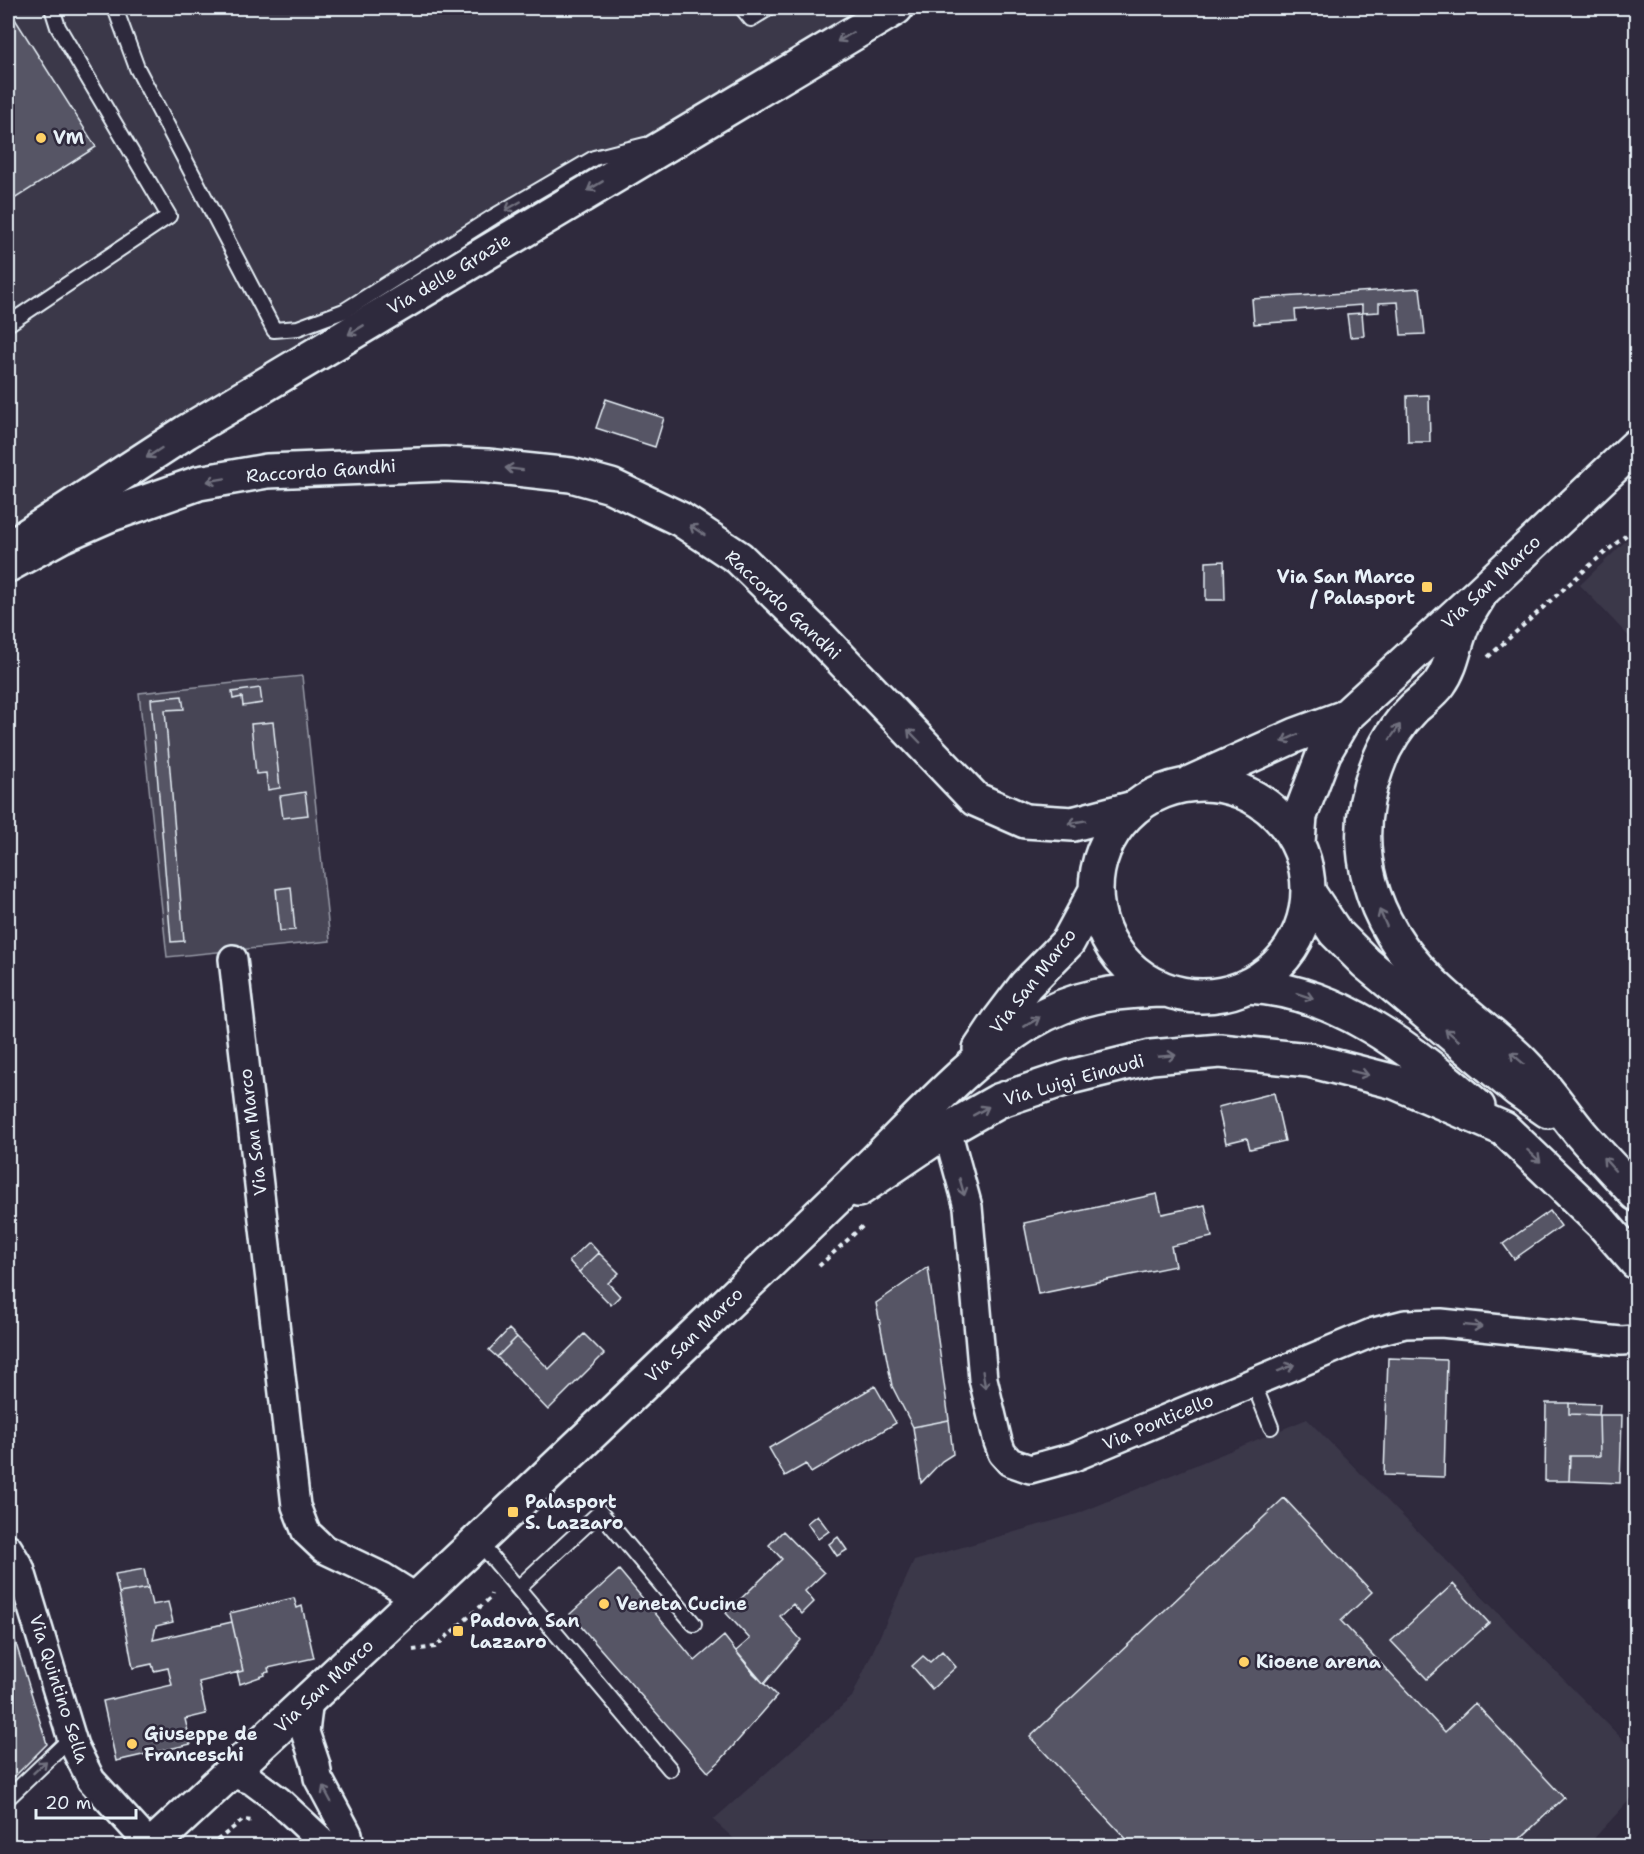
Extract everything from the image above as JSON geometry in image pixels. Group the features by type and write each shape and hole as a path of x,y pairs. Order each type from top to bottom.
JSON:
{"main road":[{"name":"Via delle Grazie","path":"8,548 186,432 896,8"},
{"name":"Via San Marco","path":"1298,843 1299,816 1324,753 1345,717 1636,446"},
{"name":"Raccordo Gandhi","path":"8,565 61,536 143,503 199,483 267,471 444,464 571,475 611,486 680,519 739,558 820,637 975,799 1025,821 1073,824 1134,808"},
{"path":"1481,592 1463,625 1450,667 1439,685 1412,710 1392,735 1376,768 1366,800 1362,829 1365,862 1373,894 1386,925 1409,958 1429,981 1527,1067 1581,1134 1636,1194"},
{"name":"Via San Marco","path":"1185,785 1296,735 1345,717"},
{"path":"1185,785 1229,787 1269,808 1298,843 1306,867 1309,893 1304,922 1292,948 1272,970 1248,986 1221,995 1193,996 1165,990 1129,968 1104,933 1095,892 1105,845 1134,808 1149,797 1185,785"},
{"name":"Via San Marco","path":"968,1069 998,1022 1026,985 1068,942 1095,892"},
{"path":"1309,893 1335,932 1366,963 1518,1090 1581,1134"},
{"name":"Via Luigi Einaudi","path":"1248,986 1270,987 1305,995 1360,1020 1447,1081 1504,1129 1604,1224 1636,1262"},
{"name":"Via San Marco","path":"151,1846 418,1599 489,1554 810,1224 968,1069 1010,1037 1059,1007 1093,996 1124,991 1165,990"},
{"name":"Via Luigi Einaudi","path":"810,1224 946,1130 998,1101 1070,1077 1151,1057 1220,1051 1309,1060 1395,1082 1504,1129"}],"street":[{"name":"Via San Marco","path":"232,958 296,1506 306,1532 324,1549 383,1577 418,1599"},
{"name":"Via Ponticello","path":"946,1130 968,1207 983,1379 998,1442 1002,1453 1010,1462 1030,1469 1074,1457 1374,1332 1406,1324 1441,1323 1621,1341 1636,1340"},
{"name":"Via Quintino Sella","path":"8,1548 20,1568 72,1737 91,1780 151,1846"},
{"path":"309,1700 305,1732 318,1778 348,1834 351,1846"},
{"path":"231,1773 251,1780 279,1800 327,1846"}],"lane":[{"path":"8,324 169,216 58,27 52,8"},
{"path":"115,8 137,68 274,330 298,328 344,311 493,217 594,158 681,135"},
{"path":"742,8 751,18 769,8"},
{"path":"1253,1382 1271,1427"},
{"path":"518,1588 600,1512 694,1624"},
{"path":"489,1554 670,1769"},
{"path":"8,1798 72,1737"}],"path":[{"path":"1488,658 1596,560 1636,527"},
{"path":"407,1651 435,1647 490,1598 493,1571 489,1554"},
{"path":"210,1846 243,1820 256,1822"}],"shaded area":[{"path":"8,8 873,8 8,546"},
{"path":"1636,531 1636,644 1580,585"},
{"path":"302,676 330,941 167,957 139,693"},
{"path":"1307,1419 1636,1753 1636,1793 1587,1846 742,1846 713,1820 852,1697 914,1561 1077,1514"}],"building":[{"path":"8,8 96,147 8,203"},
{"path":"1420,288 1425,334 1401,335 1398,302 1379,303 1379,312 1362,313 1362,305 1295,310 1296,321 1254,324 1252,299"},
{"path":"1362,313 1364,336 1350,337 1347,314"},
{"path":"1429,395 1430,442 1408,442 1407,396"},
{"path":"606,399 664,418 655,447 596,428"},
{"path":"1224,561 1225,600 1206,600 1206,562"},
{"path":"260,688 262,703 243,706 242,697 233,699 232,692"},
{"path":"182,696 184,709 165,710 184,941 171,942 151,699"},
{"path":"273,722 280,788 268,790 266,773 256,774 251,724"},
{"path":"305,792 308,815 283,818 280,796"},
{"path":"291,887 295,930 280,931 276,889"},
{"path":"1274,1093 1285,1141 1250,1149 1247,1138 1226,1143 1218,1107"},
{"path":"1157,1194 1162,1214 1205,1205 1212,1237 1171,1246 1175,1266 1038,1294 1024,1223"},
{"path":"1550,1211 1561,1226 1514,1259 1503,1244"},
{"path":"589,1242 599,1253 579,1272 569,1261"},
{"path":"599,1253 619,1273 608,1283 620,1296 611,1305 579,1272"},
{"path":"928,1267 949,1420 913,1427 892,1386 876,1303"},
{"path":"509,1329 517,1337 497,1357 489,1350"},
{"path":"584,1334 604,1354 548,1410 497,1357 517,1337 549,1369"},
{"path":"1388,1358 1447,1360 1444,1477 1384,1475"},
{"path":"875,1386 896,1423 811,1473 806,1464 785,1476 769,1448"},
{"path":"1546,1403 1569,1403 1569,1414 1599,1415 1600,1456 1570,1456 1569,1481 1545,1481"},
{"path":"1569,1403 1600,1404 1599,1415 1569,1414"},
{"path":"1599,1415 1622,1415 1620,1483 1569,1481 1570,1456 1600,1456"},
{"path":"949,1420 953,1454 942,1461 921,1483 913,1427"},
{"name":"Kioene arena","path":"1284,1498 1372,1592 1341,1621 1445,1732 1475,1703 1564,1798 1512,1846 1133,1846 1030,1737"},
{"path":"817,1515 829,1531 818,1539 807,1523"},
{"path":"783,1531 824,1573 805,1591 814,1602 802,1614 793,1604 780,1616 801,1640 764,1684 736,1651 750,1639 726,1613 782,1559 769,1545"},
{"path":"838,1537 847,1550 837,1556 829,1544"},
{"path":"144,1569 148,1588 119,1593 115,1574"},
{"path":"619,1570 695,1661 724,1636 753,1673 777,1696 708,1772 570,1614"},
{"path":"1453,1584 1489,1623 1427,1679 1391,1641"},
{"path":"148,1588 152,1605 168,1602 173,1622 156,1626 153,1640 232,1622 243,1671 199,1682 206,1714 185,1719 191,1744 116,1761 103,1701 172,1685 168,1668 154,1671 152,1664 133,1668 119,1593"},
{"path":"294,1598 297,1608 302,1606 314,1658 268,1668 269,1672 264,1673 265,1675 240,1684 237,1672 243,1671 230,1613"},
{"path":"8,1618 47,1744 8,1783"},
{"path":"942,1651 956,1667 932,1689 912,1666 923,1656 930,1662"}],"place":[{"name":"VM","path":"41,138"},
{"name":"Via San Marco / Palasport","path":"1427,587"},
{"name":"Palasport S. Lazzaro","path":"513,1512"},
{"name":"Veneta Cucine","path":"604,1604"},
{"name":"Padova San Lazzaro","path":"458,1631"},
{"name":"Kioene arena","path":"1244,1662"},
{"name":"Giuseppe de Franceschi","path":"132,1744"}]}
